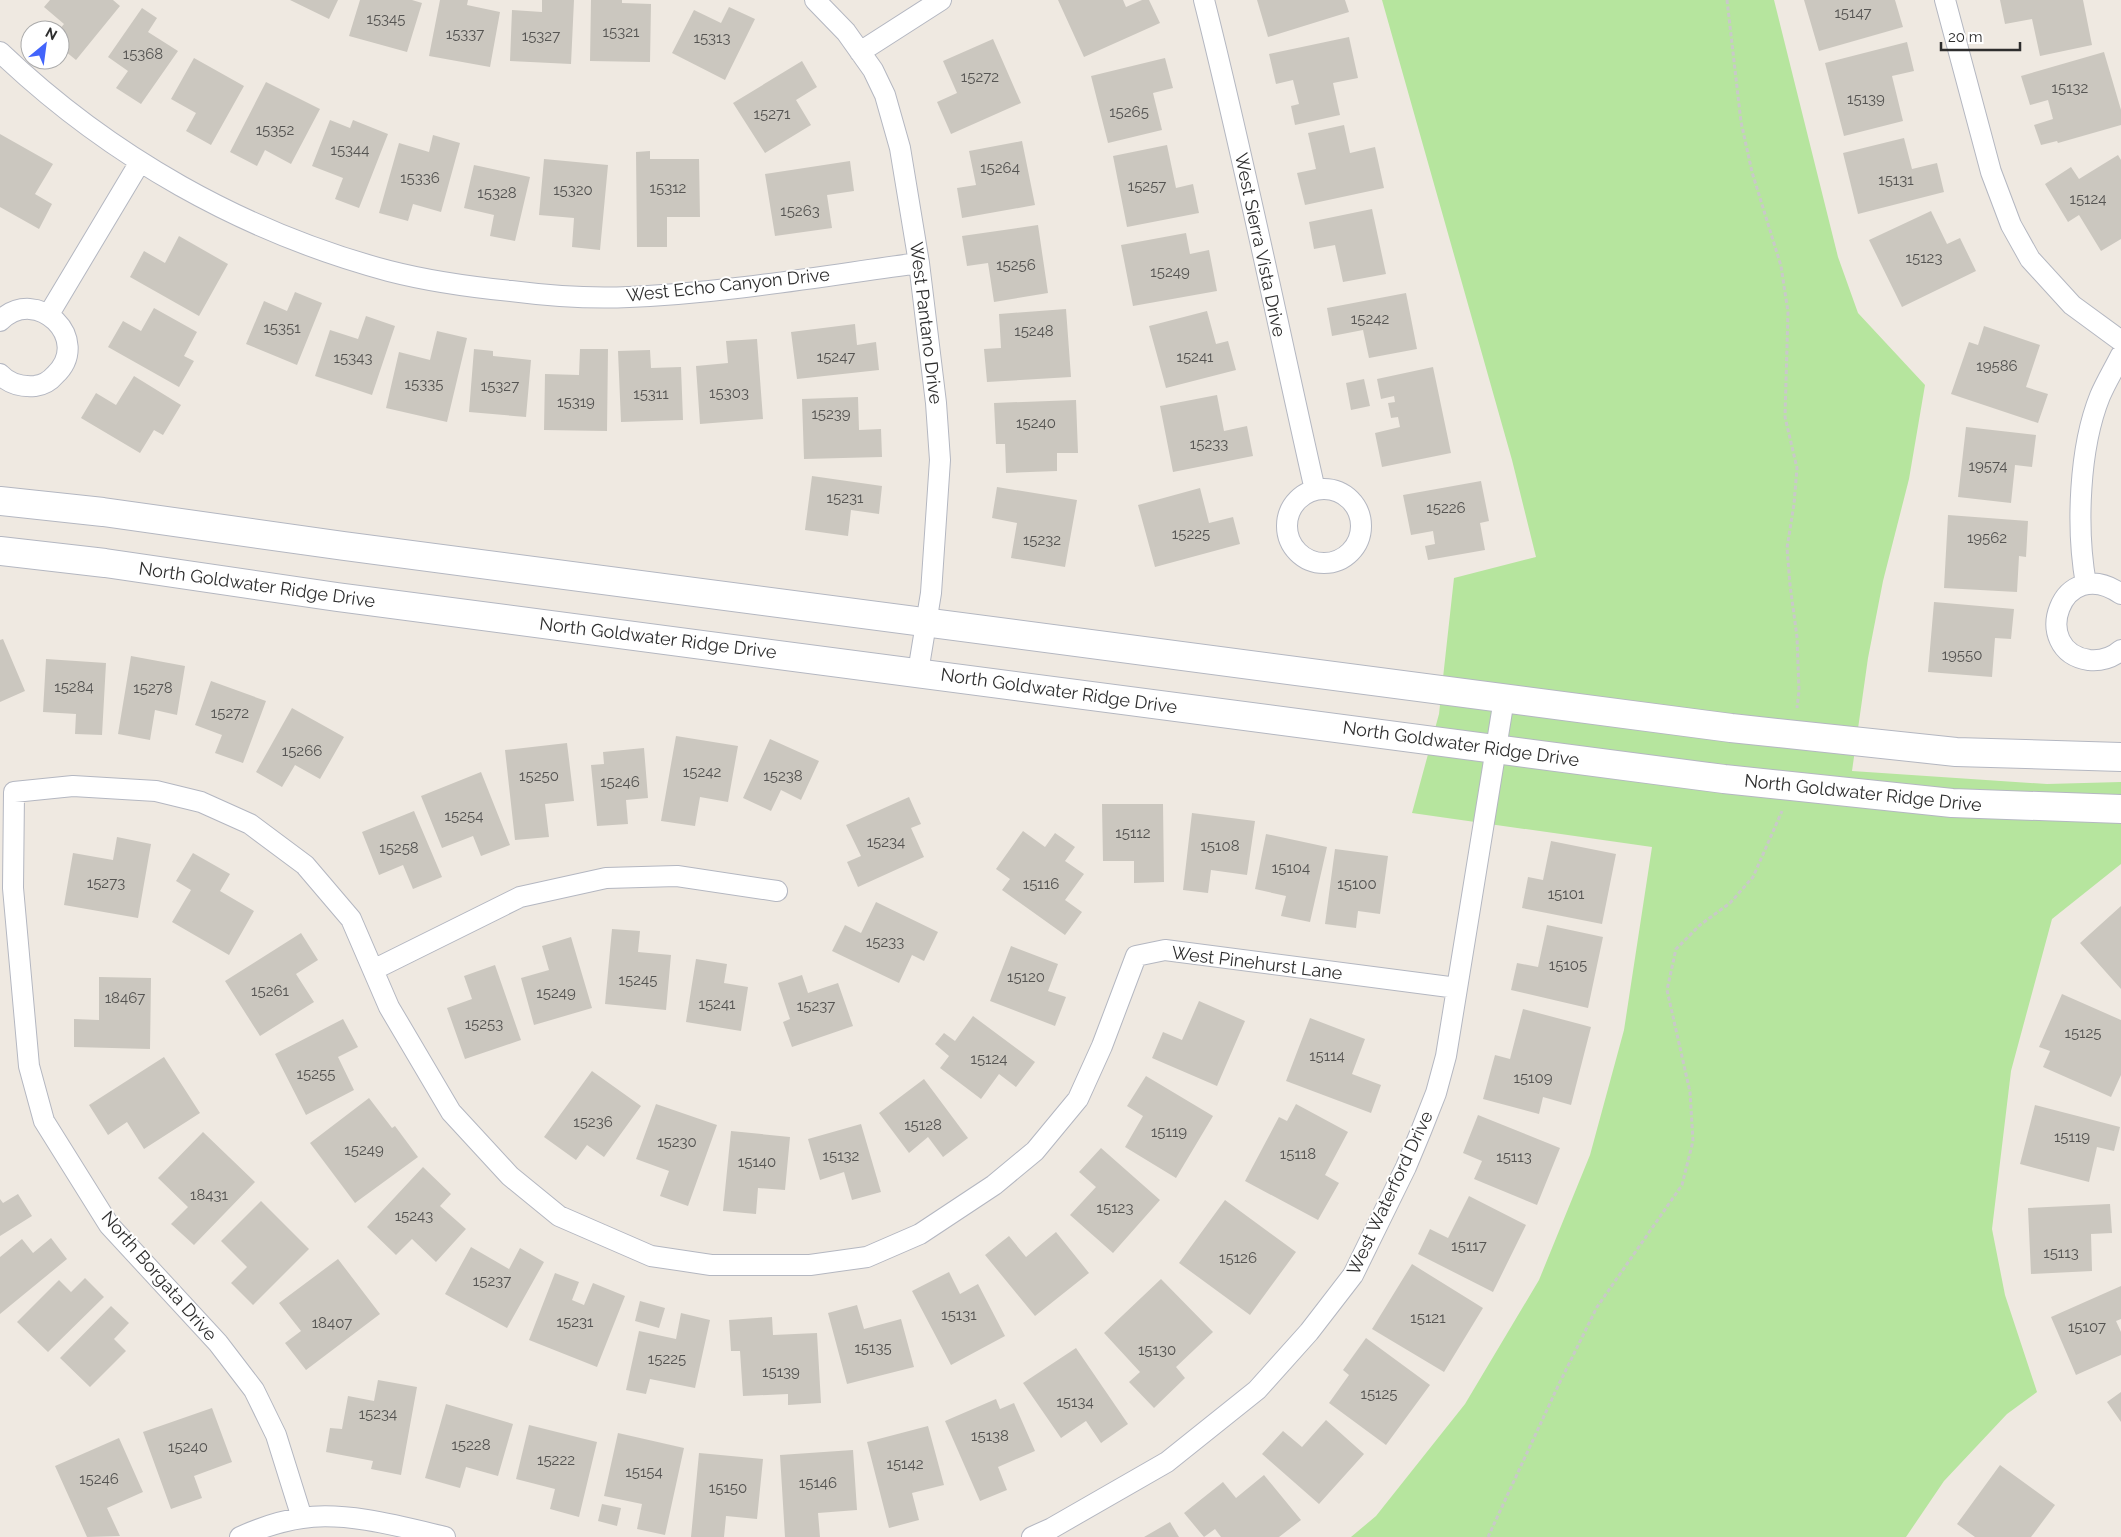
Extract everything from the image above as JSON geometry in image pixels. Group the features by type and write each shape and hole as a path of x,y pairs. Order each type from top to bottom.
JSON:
{"street":[{"name":"West Pantano Drive","path":"816,0 846,32 873,70 884,95 900,148 919,263 936,403 940,460 927,622 918,672"},
{"path":"860,52 941,0"},
{"name":"West Sierra Vista Drive","path":"1204,0 1224,79 1315,490"},
{"path":"1945,0 1991,172 2010,225 2030,259 2072,305 2121,341"},
{"name":"West Echo Canyon Drive","path":"0,52 32,82 140,162 202,198 267,230 329,253 391,272 477,288 553,296 628,297 701,292 919,263"},
{"path":"49,314 140,162"},
{"path":"0,321 12,312 24,309 38,310 49,314 59,323 65,334 67,347 66,360 59,372 44,383 26,386 13,383 0,374"},
{"path":"2086,584 2081,525 2085,446 2100,396 2121,355"},
{"path":"0,501 103,512 363,549 1731,728 1956,752 2121,757"},
{"name":"North Goldwater Ridge Drive","path":"0,550 106,563 337,597 1724,779 1952,803 2121,809"},
{"path":"2121,594 2112,587 2099,583 2086,584 2075,589 2065,597 2058,607 2056,620 2057,632 2062,644 2071,653 2083,659 2095,661 2108,658 2121,650"},
{"name":"West Waterford Drive","path":"1032,1537 1054,1532 1168,1462 1257,1390 1309,1332 1353,1274 1406,1167 1436,1093 1446,1056 1504,699"},
{"name":"West Pinehurst Lane","path":"14,792 73,786 156,791 201,802 250,824 305,865 351,919 389,1007 451,1112 510,1176 559,1216 651,1256 711,1265 810,1265 866,1257 920,1234 994,1185 1035,1151 1078,1100 1102,1046 1136,956 1165,950 1457,988"},
{"name":"North Borgata Drive","path":"14,792 13,888 28,1066 44,1121 109,1225 218,1343 254,1390 276,1435 302,1518"},
{"path":"373,970 520,897 606,878 677,876 777,891"},
{"path":"240,1537 263,1527 302,1518 318,1517 375,1521 445,1537"}],"path":[{"path":"1727,0 1741,122 1752,172 1781,266 1788,312 1785,417 1797,468 1787,548 1797,637 1799,690 1796,716"},
{"path":"1488,1537 1597,1307 1682,1185 1693,1141 1690,1092 1667,990 1676,949 1700,925 1730,902 1753,877 1781,816 1783,804"}],"green space":[{"path":"1382,0 1774,0 1838,257 1858,313 1925,385 1909,479 1883,581 1868,658 1852,771 2047,784 2121,782 2121,864 2052,919 2011,1071 1992,1229 2005,1295 2037,1392 2007,1414 1944,1481 1906,1537 1351,1537 1376,1516 1465,1404 1539,1280 1590,1155 1624,1030 1652,847 1412,813 1439,714 1454,578 1536,557 1512,460"}],"building":[{"path":"50,0 113,0 120,6 76,60 70,55 70,20 59,20 44,7"},
{"path":"290,0 338,0 329,19"},
{"path":"360,0 412,0 422,3 407,52 349,36"},
{"path":"440,0 468,0 467,5 500,12 490,67 429,56"},
{"path":"542,0 574,0 571,64 510,61 512,10 542,12"},
{"path":"591,0 622,0 622,3 651,4 650,62 590,61"},
{"path":"1058,0 1123,0 1126,7 1142,0 1149,0 1160,23 1084,57"},
{"path":"1257,0 1345,0 1349,12 1268,37"},
{"path":"1804,0 1895,0 1903,27 1819,51"},
{"path":"2000,0 2083,0 2092,45 2040,56 2032,19 2005,24"},
{"path":"729,7 755,19 725,80 672,53 694,10 721,23"},
{"path":"142,8 157,18 148,32 178,51 141,104 116,88 128,71 108,57"},
{"path":"1349,37 1358,78 1333,83 1340,115 1295,125 1291,106 1299,104 1293,80 1276,84 1269,54"},
{"path":"993,39 1021,103 951,134 937,102 957,93 943,61"},
{"path":"1907,42 1914,71 1892,76 1903,121 1844,136 1825,63"},
{"path":"2104,52 2121,110 2121,125 2058,143 2057,141 2041,145 2034,125 2053,119 2048,100 2030,105 2021,76"},
{"path":"194,58 244,86 211,145 186,131 196,113 171,99"},
{"path":"1165,58 1173,88 1153,93 1162,130 1108,143 1091,76"},
{"path":"802,61 817,87 796,100 811,125 765,153 733,103"},
{"path":"266,82 320,109 291,164 265,150 257,166 230,152"},
{"path":"330,120 350,128 353,120 388,134 359,208 335,199 343,178 312,166"},
{"path":"1344,125 1350,153 1375,147 1384,188 1305,205 1297,173 1316,169 1308,133"},
{"path":"0,134 53,164 35,194 52,204 39,229 0,207"},
{"path":"433,135 460,143 441,212 413,204 408,221 379,213 399,143 429,152"},
{"path":"1904,138 1912,169 1937,163 1944,192 1858,214 1843,153"},
{"path":"1022,141 1035,205 962,218 957,188 976,185 969,151"},
{"path":"1167,145 1176,188 1193,184 1199,213 1127,227 1113,156"},
{"path":"650,151 650,159 699,159 700,217 667,217 667,247 637,247 636,152"},
{"path":"2118,155 2121,160 2121,239 2101,251 2079,215 2068,222 2045,184 2071,167 2079,179"},
{"path":"544,159 608,165 600,250 572,247 574,218 539,215"},
{"path":"850,161 854,191 827,195 832,228 775,236 765,174"},
{"path":"474,165 530,177 515,241 490,236 494,215 464,208"},
{"path":"1372,209 1386,274 1343,282 1335,245 1314,249 1309,222"},
{"path":"1931,211 1947,244 1960,238 1976,271 1902,307 1869,240"},
{"path":"1038,225 1048,293 994,302 988,263 967,266 962,236"},
{"path":"1186,233 1190,254 1209,250 1217,291 1133,306 1121,245"},
{"path":"179,236 228,264 199,316 130,277 144,251 165,263"},
{"path":"295,292 322,303 297,365 246,344 264,301 287,311"},
{"path":"1406,293 1417,349 1369,358 1363,330 1332,336 1327,308"},
{"path":"154,308 197,332 184,356 194,361 179,387 108,347 123,321 141,331"},
{"path":"1066,309 1071,377 987,382 984,349 1001,348 999,314"},
{"path":"1207,311 1216,344 1228,341 1236,370 1166,388 1149,326"},
{"path":"366,316 395,326 372,395 315,376 330,330 358,339"},
{"path":"855,324 857,345 876,342 879,370 797,379 791,332"},
{"path":"1984,326 2040,345 2026,387 2048,394 2038,423 1951,394 1969,342 1978,345"},
{"path":"437,331 467,338 447,422 386,408 399,352 430,360"},
{"path":"757,339 763,419 700,424 696,366 728,363 726,341"},
{"path":"474,349 493,351 493,356 531,360 526,417 469,412"},
{"path":"580,349 608,349 607,431 544,430 545,374 579,375"},
{"path":"650,350 651,368 681,367 683,420 621,422 618,351"},
{"path":"1433,367 1451,453 1382,467 1375,433 1400,427 1398,417 1391,418 1388,403 1395,402 1394,396 1381,399 1377,379"},
{"path":"134,376 181,405 163,435 154,430 140,453 81,418 96,393 116,405"},
{"path":"1364,379 1370,406 1351,410 1346,383"},
{"path":"1217,395 1224,431 1247,426 1253,456 1173,472 1160,406"},
{"path":"858,397 859,430 881,429 882,457 804,459 802,399"},
{"path":"1076,400 1078,453 1057,453 1057,471 1006,473 1005,444 996,444 994,403"},
{"path":"1966,427 2036,435 2032,467 2015,465 2011,503 1958,497"},
{"path":"812,476 882,486 879,514 851,510 848,536 805,530"},
{"path":"1481,481 1489,521 1480,523 1485,550 1428,560 1425,546 1435,544 1433,531 1411,535 1403,495"},
{"path":"997,487 1077,500 1065,567 1011,558 1017,523 992,518"},
{"path":"1200,488 1209,523 1233,517 1240,544 1155,567 1138,505"},
{"path":"1948,515 2028,521 2026,557 2019,556 2017,592 1944,588"},
{"path":"1934,602 2014,609 2011,639 1995,638 1992,677 1928,672"},
{"path":"3,639 25,691 0,702 0,640"},
{"path":"131,656 185,666 177,715 155,710 150,740 118,734"},
{"path":"46,659 106,663 102,735 75,734 76,714 43,712"},
{"path":"211,681 266,701 243,763 215,753 222,735 195,725"},
{"path":"292,708 344,737 320,779 295,765 282,787 256,772"},
{"path":"676,736 738,746 728,802 700,797 695,826 661,821"},
{"path":"770,739 819,761 801,800 781,790 771,811 743,798"},
{"path":"567,743 574,801 545,804 549,837 515,840 505,750"},
{"path":"644,748 648,798 626,800 628,824 597,826 591,765 604,764 603,752"},
{"path":"481,772 510,845 481,856 473,836 442,848 421,796"},
{"path":"909,797 921,824 911,828 924,857 858,887 847,862 861,856 846,825"},
{"path":"1102,804 1163,804 1164,882 1134,883 1134,861 1103,861"},
{"path":"414,811 442,877 413,889 403,865 379,875 362,832"},
{"path":"1192,813 1255,821 1247,875 1211,870 1208,893 1183,890"},
{"path":"1023,831 1045,847 1055,833 1075,847 1065,861 1084,874 1065,900 1082,912 1065,935 1002,890 1010,879 996,869"},
{"path":"1266,834 1327,847 1310,922 1281,916 1286,896 1255,889"},
{"path":"117,837 151,844 138,918 64,905 73,853 113,860"},
{"path":"1551,841 1616,854 1602,924 1522,908 1528,877 1543,880"},
{"path":"1335,849 1388,856 1380,914 1358,911 1356,928 1325,924"},
{"path":"193,853 230,874 220,891 254,911 229,955 172,922 191,890 176,881"},
{"path":"876,902 938,932 924,961 912,955 899,983 832,951 845,925 861,933"},
{"path":"2121,906 2121,989 2080,943"},
{"path":"1547,925 1603,937 1588,1008 1511,990 1517,963 1538,967"},
{"path":"612,929 640,931 638,952 671,955 666,1010 605,1004"},
{"path":"301,933 318,960 296,974 314,1002 260,1036 225,981"},
{"path":"571,937 592,1008 534,1025 521,978 549,970 542,946"},
{"path":"1011,946 1058,964 1048,991 1066,997 1055,1026 990,1001"},
{"path":"696,959 727,964 724,983 748,987 741,1031 686,1022"},
{"path":"495,965 521,1040 465,1059 447,1008 472,999 464,976"},
{"path":"802,975 808,993 838,983 853,1026 792,1047 783,1022 790,1019 778,983"},
{"path":"99,977 151,978 150,1049 74,1047 74,1019 99,1020"},
{"path":"2062,994 2121,1020 2121,1075 2111,1097 2043,1067 2050,1051 2039,1047"},
{"path":"1199,1001 1245,1021 1217,1086 1152,1058 1163,1032 1182,1040"},
{"path":"1523,1009 1591,1027 1571,1105 1543,1097 1539,1114 1483,1099 1495,1055 1510,1059"},
{"path":"973,1016 1035,1062 1016,1087 999,1074 981,1099 940,1068 949,1056 935,1044 944,1033 955,1041"},
{"path":"1310,1018 1365,1039 1352,1074 1381,1085 1371,1113 1286,1081"},
{"path":"343,1019 358,1047 338,1057 354,1090 306,1115 275,1054"},
{"path":"164,1057 200,1113 144,1149 127,1122 108,1135 89,1105"},
{"path":"592,1071 641,1106 604,1157 587,1145 576,1160 544,1137"},
{"path":"1146,1076 1213,1116 1176,1178 1125,1147 1143,1116 1127,1106"},
{"path":"924,1079 968,1138 943,1157 928,1137 909,1153 879,1113"},
{"path":"369,1098 392,1128 395,1126 418,1157 355,1203 310,1143"},
{"path":"656,1104 717,1125 688,1206 660,1196 669,1171 636,1159"},
{"path":"1296,1104 1348,1132 1325,1175 1339,1183 1318,1220 1245,1181 1279,1117 1287,1121"},
{"path":"2035,1105 2120,1127 2114,1151 2097,1147 2089,1182 2020,1164"},
{"path":"1478,1115 1560,1148 1537,1205 1474,1179 1482,1161 1463,1153"},
{"path":"861,1124 881,1192 852,1200 844,1172 820,1180 808,1139"},
{"path":"731,1131 790,1137 785,1190 758,1188 756,1214 723,1211"},
{"path":"203,1132 255,1182 194,1245 171,1224 188,1207 158,1178"},
{"path":"1101,1148 1160,1200 1113,1253 1070,1215 1096,1187 1079,1172"},
{"path":"423,1167 451,1194 440,1206 466,1229 436,1262 412,1239 396,1255 367,1227"},
{"path":"18,1194 32,1216 0,1236 0,1199 3,1203"},
{"path":"1469,1196 1526,1225 1493,1292 1418,1254 1430,1229 1448,1238"},
{"path":"1225,1200 1296,1252 1250,1315 1179,1263"},
{"path":"261,1201 309,1249 253,1305 231,1283 247,1267 221,1241"},
{"path":"2110,1204 2112,1233 2091,1234 2092,1271 2031,1274 2028,1208"},
{"path":"1056,1232 1089,1273 1035,1316 985,1255 1009,1236 1026,1257"},
{"path":"51,1238 67,1259 0,1314 0,1257 22,1239 33,1253"},
{"path":"471,1247 509,1269 520,1248 544,1262 507,1328 445,1294"},
{"path":"338,1259 380,1314 306,1370 285,1343 301,1331 279,1303"},
{"path":"1412,1264 1483,1308 1444,1372 1372,1329"},
{"path":"949,1272 960,1294 978,1284 1005,1336 951,1365 912,1291"},
{"path":"555,1273 579,1282 572,1300 584,1305 593,1283 625,1296 597,1367 529,1340"},
{"path":"85,1278 104,1297 48,1352 17,1322 59,1280 71,1292"},
{"path":"1161,1279 1213,1332 1176,1367 1185,1378 1154,1408 1129,1382 1140,1372 1104,1333"},
{"path":"2121,1286 2121,1319 2116,1321 2121,1332 2121,1355 2076,1375 2051,1317"},
{"path":"640,1301 665,1308 659,1328 635,1321"},
{"path":"857,1305 864,1329 901,1319 914,1367 847,1384 828,1313"},
{"path":"111,1306 129,1323 114,1339 126,1351 90,1387 60,1358"},
{"path":"681,1313 710,1320 695,1388 650,1379 646,1394 626,1390 639,1331 676,1339"},
{"path":"772,1317 773,1335 817,1333 821,1403 788,1405 788,1394 743,1396 740,1351 731,1351 729,1320"},
{"path":"1366,1338 1430,1385 1386,1445 1329,1403 1349,1375 1343,1370"},
{"path":"1076,1348 1128,1424 1101,1443 1086,1421 1061,1438 1023,1383"},
{"path":"378,1380 417,1387 401,1475 371,1469 373,1461 326,1452 330,1428 342,1429 348,1396 374,1401"},
{"path":"2121,1392 2121,1422 2107,1402"},
{"path":"996,1399 1000,1409 1014,1403 1035,1451 998,1467 1007,1490 980,1501 945,1421"},
{"path":"446,1404 513,1424 498,1476 466,1467 460,1488 425,1478"},
{"path":"212,1408 232,1462 194,1476 202,1498 171,1509 143,1432"},
{"path":"1326,1420 1364,1454 1319,1504 1262,1454 1283,1431 1302,1447"},
{"path":"529,1425 597,1442 579,1517 550,1509 555,1489 516,1479"},
{"path":"928,1426 944,1485 912,1493 919,1520 889,1528 867,1442"},
{"path":"618,1433 684,1448 665,1535 637,1529 642,1504 604,1496"},
{"path":"119,1438 143,1492 107,1508 120,1536 87,1537 55,1466"},
{"path":"853,1450 857,1510 818,1513 820,1537 785,1537 780,1455"},
{"path":"699,1453 763,1459 757,1519 726,1516 724,1537 691,1537"},
{"path":"2000,1465 2055,1505 2031,1537 1975,1537 1957,1524"},
{"path":"1264,1475 1301,1520 1279,1537 1221,1537 1215,1529 1204,1537 1184,1513 1223,1482 1236,1498"},
{"path":"602,1504 621,1508 617,1526 598,1521"},
{"path":"1170,1522 1179,1537 1144,1537"}]}
